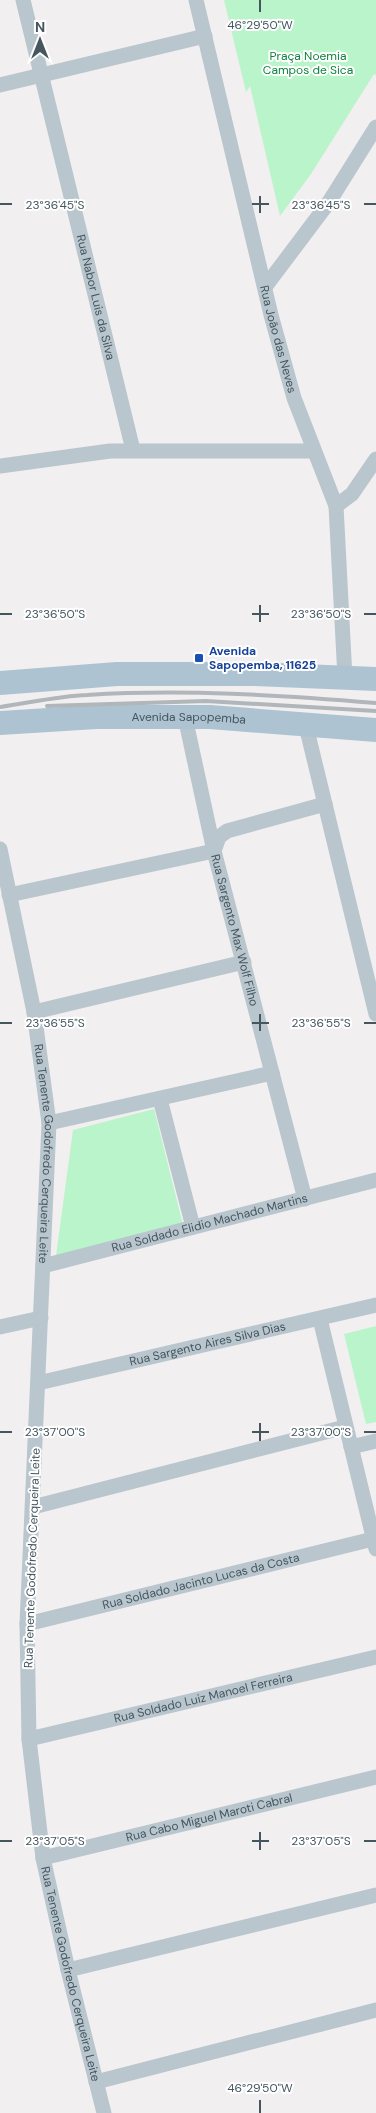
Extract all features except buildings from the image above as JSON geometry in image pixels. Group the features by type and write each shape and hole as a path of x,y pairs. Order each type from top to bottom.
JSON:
{"main road":[{"path":"0,683 117,674 254,674 376,679"},
{"name":"Avenida Sapopemba","path":"0,723 96,717 210,717 376,730"}],"street":[{"name":"Rua Nabor Luis da Silva","path":"23,0 133,450"},
{"name":"Rua João das Neves","path":"196,0 265,287 294,398 336,506 345,678"},
{"path":"0,85 205,36"},
{"path":"265,287 329,202 376,127"},
{"path":"0,466 110,451 314,451"},
{"path":"336,506 352,494 376,459"},
{"name":"Rua Sargento Max Wolf Filho","path":"185,717 214,851 305,1199"},
{"path":"306,726 376,1014"},
{"path":"9,895 214,851 219,837 227,831 325,804"},
{"name":"Rua Tenente Godofredo Cerqueira Leite","path":"0,849 34,1012 49,1124 27,1624 29,1738 42,1858 104,2113"},
{"path":"34,1012 244,962"},
{"path":"49,1124 272,1073"},
{"path":"160,1099 194,1227"},
{"name":"Rua Soldado Elidio Machado Martins","path":"43,1266 376,1180"},
{"name":"Rua Sargento Aires Silva Dias","path":"38,1383 376,1305"},
{"path":"0,1327 41,1318"},
{"path":"320,1319 375,1544"},
{"path":"32,1507 346,1427"},
{"path":"351,1448 376,1442"},
{"name":"Rua Soldado Jacinto Lucas da Costa","path":"27,1624 375,1544"},
{"name":"Rua Soldado Luiz Manoel Ferreira","path":"29,1738 376,1657"},
{"name":"Rua Cabo Miguel Maroti Cabral","path":"42,1858 376,1777"},
{"path":"68,1970 376,1895"},
{"path":"96,2082 376,2010"}],"green space":[{"name":"Praça Noemia Campos de Sica","path":"224,0 376,0 376,75 374,74 311,174 280,216 250,86 246,92"},
{"path":"154,1109 183,1225 56,1256 73,1130"},
{"path":"376,1326 376,1422 366,1424 344,1334"}],"railway":[{"path":"0,707 54,698 123,693 268,695 376,703"},
{"path":"47,706 206,701 376,711"}],"place":[{"name":"Avenida Sapopemba, 11625","path":"199,658"}]}
